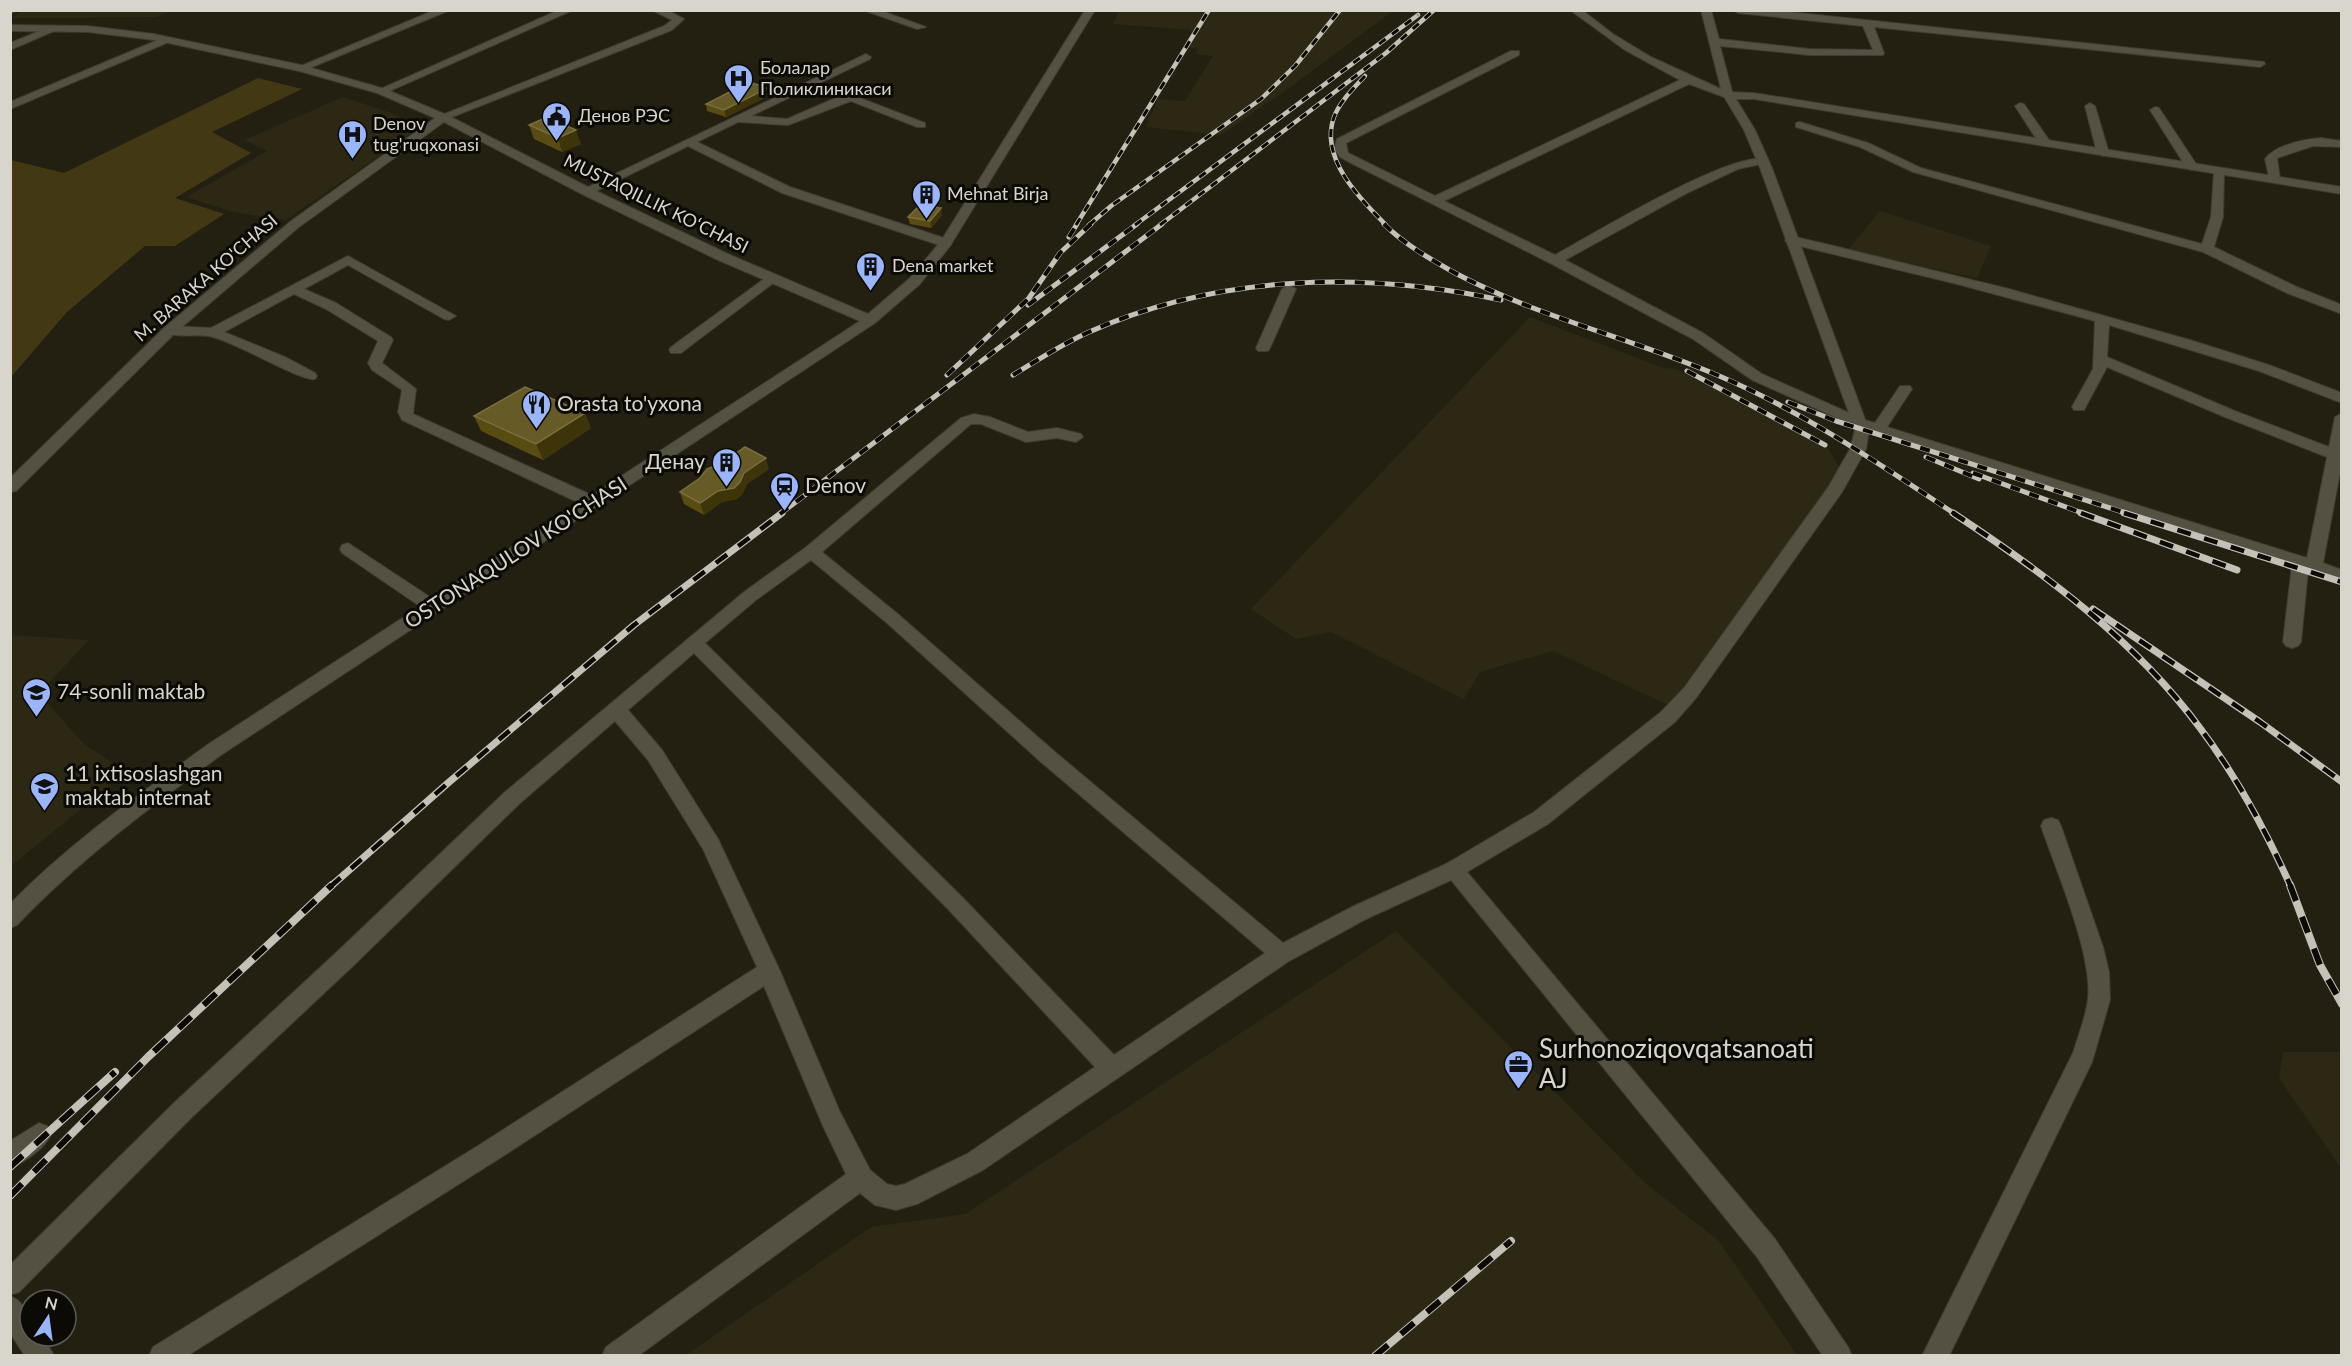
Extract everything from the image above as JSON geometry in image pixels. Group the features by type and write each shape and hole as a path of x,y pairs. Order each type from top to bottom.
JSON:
{"street":[{"path":"381,91 568,10"},
{"name":"M. BARAKA KO'CHASI","path":"10,487 170,330 295,224 443,117 677,23 679,19 657,10"},
{"path":"868,10 921,27"},
{"name":"OSTONAQULOV KO'CHASI","path":"10,919 46,881 114,823 214,750 870,320 915,280 946,243 1090,10"},
{"path":"1575,10 1590,24 1689,80 1728,95 1754,96 2342,191"},
{"path":"616,709 655,755 711,845 769,971 831,1118 861,1178 875,1191 884,1196 896,1198 908,1195 975,1162 1281,954 1453,870 1541,818 1668,717 1683,701 1836,488 1858,449 1862,430 1791,240 1785,218 1745,118 1728,95 1706,10"},
{"path":"1738,10 2260,64"},
{"path":"301,68 444,11"},
{"path":"1714,42 1809,52 1880,52 1867,23"},
{"name":"MUSTAQILLIK KO‘CHASI","path":"10,28 106,30 165,40 301,68 381,91 443,117 586,191 723,257 870,320"},
{"path":"10,47 56,28"},
{"path":"10,106 165,40"},
{"path":"1515,53 1341,141 1340,149 1344,155 1556,260 1698,336 1756,377 1860,423 2342,576"},
{"path":"586,191 866,57"},
{"path":"1436,200 1689,80"},
{"path":"737,119 788,122 847,98 856,98 921,124"},
{"path":"2020,106 2045,143"},
{"path":"2090,106 2103,153"},
{"path":"2156,110 2192,167"},
{"path":"1800,125 1864,145 1917,170 2207,249 2292,290 2342,310"},
{"path":"688,142 786,190 946,243"},
{"path":"2274,179 2271,159 2273,156 2307,142 2342,144"},
{"path":"1556,260 1691,186 1735,166 1762,161"},
{"path":"2207,249 2217,217 2220,172"},
{"path":"1791,240 2102,319 2252,362 2304,381 2342,399"},
{"path":"213,332 343,261 350,260 449,316"},
{"path":"676,350 771,278"},
{"path":"294,289 331,306 386,340 375,363 377,367 409,389 405,412 407,417 592,502"},
{"path":"1263,348 1289,289"},
{"path":"2079,407 2100,369 2102,319"},
{"path":"170,330 213,332 280,360 310,376"},
{"path":"2102,359 2239,418 2338,455"},
{"path":"1878,429 1905,389"},
{"path":"2292,642 2307,564 2338,455 2342,417"},
{"path":"10,1282 183,1110 347,957 512,798 750,596 811,552 970,419 985,420 1026,437 1057,433 1076,437"},
{"path":"348,549 434,607"},
{"path":"811,552 893,619 1048,757 1281,954"},
{"path":"694,643 956,904 1112,1069"},
{"path":"1935,1356 2084,1055 2099,1000 2098,972 2092,947 2050,826"},
{"path":"1453,870 1766,1248 1839,1356"},
{"path":"162,1356 482,1156 769,971"},
{"path":"10,1156 39,1134"},
{"path":"615,1356 861,1178"},
{"path":"10,1309 41,1356"}],"shaded area":[{"path":"23,10 170,11 157,17 12,18"},
{"path":"1120,10 1393,11 1221,135 1146,127 1158,99 1185,101 1213,56 1195,54 1198,49 1188,47 1191,30 1113,24"},
{"path":"258,78 302,89 212,132 251,153 175,198 224,214 175,246 145,246 67,312 11,377 11,160 64,173"},
{"path":"343,97 422,126 286,220 233,212 186,197 267,151 244,140"},
{"path":"1880,211 1991,246 1977,278 1848,250"},
{"path":"1530,317 1664,368 1676,369 1827,446 1841,471 1670,706 1553,651 1480,672 1464,699 1331,632 1296,639 1251,609"},
{"path":"11,635 89,640 39,693 83,743 126,772 11,866"},
{"name":"Surhonoziqovqatsanoati AJ","path":"1396,931 1645,1183 1719,1241 1797,1355 686,1355 871,1227 965,1214"},
{"path":"2283,1052 2341,1052 2341,1168 2279,1078"}],"building":[{"path":"749,82 768,88 724,110 706,104"},
{"path":"547,117 576,130 558,138 529,125"},
{"path":"920,205 941,208 930,221 908,217"},
{"path":"525,387 585,413 536,444 474,416"},
{"path":"745,447 766,458 744,473 734,488 718,491 700,503 680,492 700,478 707,469 721,464"}],"railway":[{"path":"1076,225 1209,10"},
{"path":"1089,225 1111,206 1261,99 1295,66 1340,10"},
{"path":"1160,225 1386,53 1434,10"},
{"path":"1135,225 1418,15"},
{"path":"1365,76 1348,95 1334,117 1331,132 1332,148 1337,162 1354,190 1386,225"},
{"path":"1069,237 1077,224"},
{"path":"947,375 1029,298 1060,253 1091,224"},
{"path":"1028,305 1137,224"},
{"path":"780,514 1162,224"},
{"path":"1384,224 1427,257 1487,288 1551,315 1684,362 1748,389 1839,439 1955,514"},
{"path":"1013,375 1089,332 1138,313 1189,298 1240,289 1292,283 1344,282 1397,285 1501,300"},
{"path":"1687,371 1825,445"},
{"path":"1788,402 1836,421 2129,514"},
{"path":"1926,457 1979,479"},
{"path":"1973,473 2085,514"},
{"path":"330,887 634,625 782,513"},
{"path":"1953,513 2054,584 2117,637 2147,666 2214,747 2261,825 2291,887"},
{"path":"2081,513 2237,570"},
{"path":"2124,513 2342,582"},
{"path":"2093,609 2260,722 2342,782"},
{"path":"10,1196 148,1057 332,885"},
{"path":"2290,885 2320,965 2342,1004"},
{"path":"10,1167 115,1072"},
{"path":"1375,1356 1511,1241"}],"place":[{"name":"Болалар Поликлиникаси","path":"739,104"},
{"name":"Денов РЭС","path":"557,142"},
{"name":"Denov tug'ruqxonasi","path":"352,160"},
{"name":"Mehnat Birja","path":"926,220"},
{"name":"Dena market","path":"871,292"},
{"name":"Orasta to'yxona","path":"536,430"},
{"name":"Денау","path":"726,488"},
{"name":"Denov","path":"784,512"},
{"name":"74-sonli maktab","path":"36,718"},
{"name":"11 ixtisoslashgan maktab internat","path":"44,812"},
{"name":"Surhonoziqovqatsanoati AJ","path":"1518,1090"}]}
